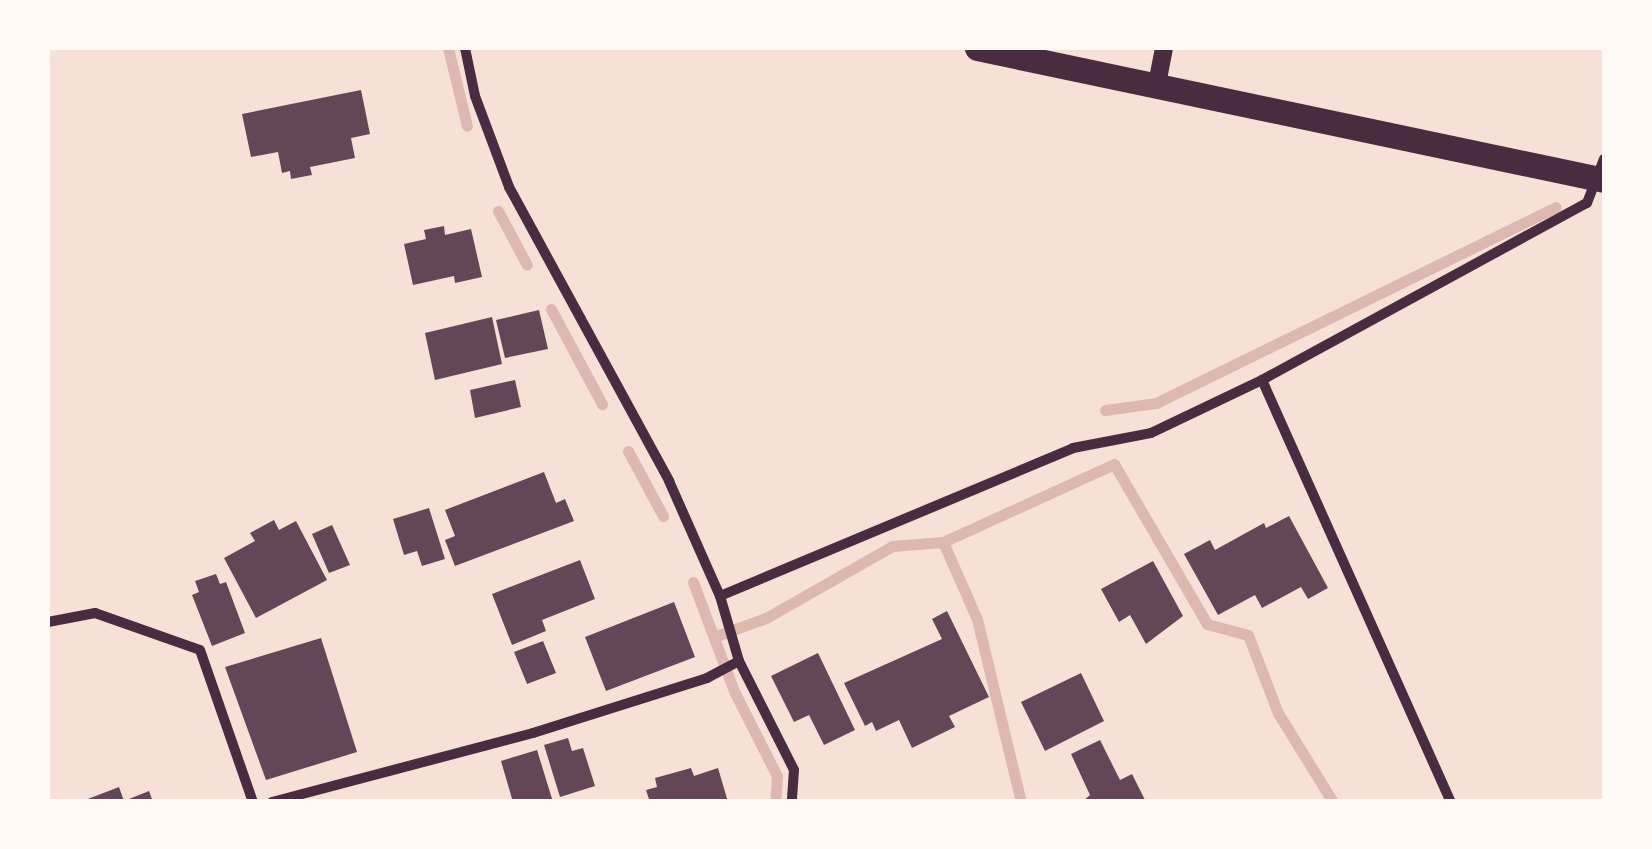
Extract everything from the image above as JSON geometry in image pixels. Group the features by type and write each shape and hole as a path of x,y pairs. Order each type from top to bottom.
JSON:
{"main road":[{"path":"977,48 1602,173"}],"street":[{"path":"465,48 475,96 510,187 668,480 720,596 739,661 794,770 792,802"},
{"path":"1157,84 1164,48"},
{"path":"720,596 1073,448 1151,433 1262,380 1588,203 1602,173"},
{"path":"1262,380 1451,802"},
{"path":"48,622 96,613 200,650 252,802"},
{"path":"272,802 533,734 707,678 739,661"}],"building":[{"path":"361,90 370,134 351,138 355,158 310,167 312,175 291,179 290,171 282,173 278,152 251,157 242,114"},
{"path":"444,226 445,235 471,229 482,277 455,283 454,276 413,285 404,244 426,239 424,230"},
{"path":"539,310 548,349 505,358 496,320"},
{"path":"492,317 502,364 435,380 425,333"},
{"path":"515,380 521,407 475,418 470,390"},
{"path":"544,472 556,503 565,499 574,521 455,566 445,540 455,536 445,510"},
{"path":"429,508 445,559 422,566 417,551 404,555 393,519"},
{"path":"1289,516 1328,588 1308,599 1301,587 1262,608 1255,595 1218,615 1184,554 1210,540 1215,550 1264,523 1266,528"},
{"path":"274,520 279,530 296,521 327,580 256,618 224,558 255,541 250,533"},
{"path":"332,525 350,565 329,573 312,534"},
{"path":"580,560 595,599 542,620 546,631 512,645 492,594"},
{"path":"1153,561 1183,616 1146,644 1130,615 1119,622 1101,589"},
{"path":"216,574 220,584 226,582 245,633 212,646 192,595 199,592 195,581"},
{"path":"674,602 695,657 606,691 585,637"},
{"path":"947,611 989,697 949,716 955,727 912,748 899,720 876,731 872,722 865,726 844,683 942,639 932,619"},
{"path":"321,638 357,752 266,780 225,667"},
{"path":"543,641 556,673 527,684 514,652"},
{"path":"818,653 855,730 824,745 809,715 794,722 771,676"},
{"path":"1081,673 1104,721 1045,751 1021,702"},
{"path":"568,738 572,751 583,748 595,786 560,797 544,745"},
{"path":"1100,740 1120,780 1132,774 1146,802 1082,802 1090,795 1071,754"},
{"path":"537,750 553,802 513,802 501,761"},
{"path":"691,768 694,776 718,768 728,802 650,802 646,790 657,787 655,778"},
{"path":"119,787 124,801 149,791 153,802 80,802"}],"waterway":[{"path":"448,48 467,126"},
{"path":"1105,410 1156,403 1556,207"},
{"path":"498,211 527,265"},
{"path":"551,309 602,404"},
{"path":"628,451 663,516"},
{"path":"716,636 766,618 892,546 943,542 1114,464 1207,624 1248,635 1278,713 1333,802"},
{"path":"943,542 977,619 1021,802"},
{"path":"693,582 734,691 777,776 775,802"}]}
